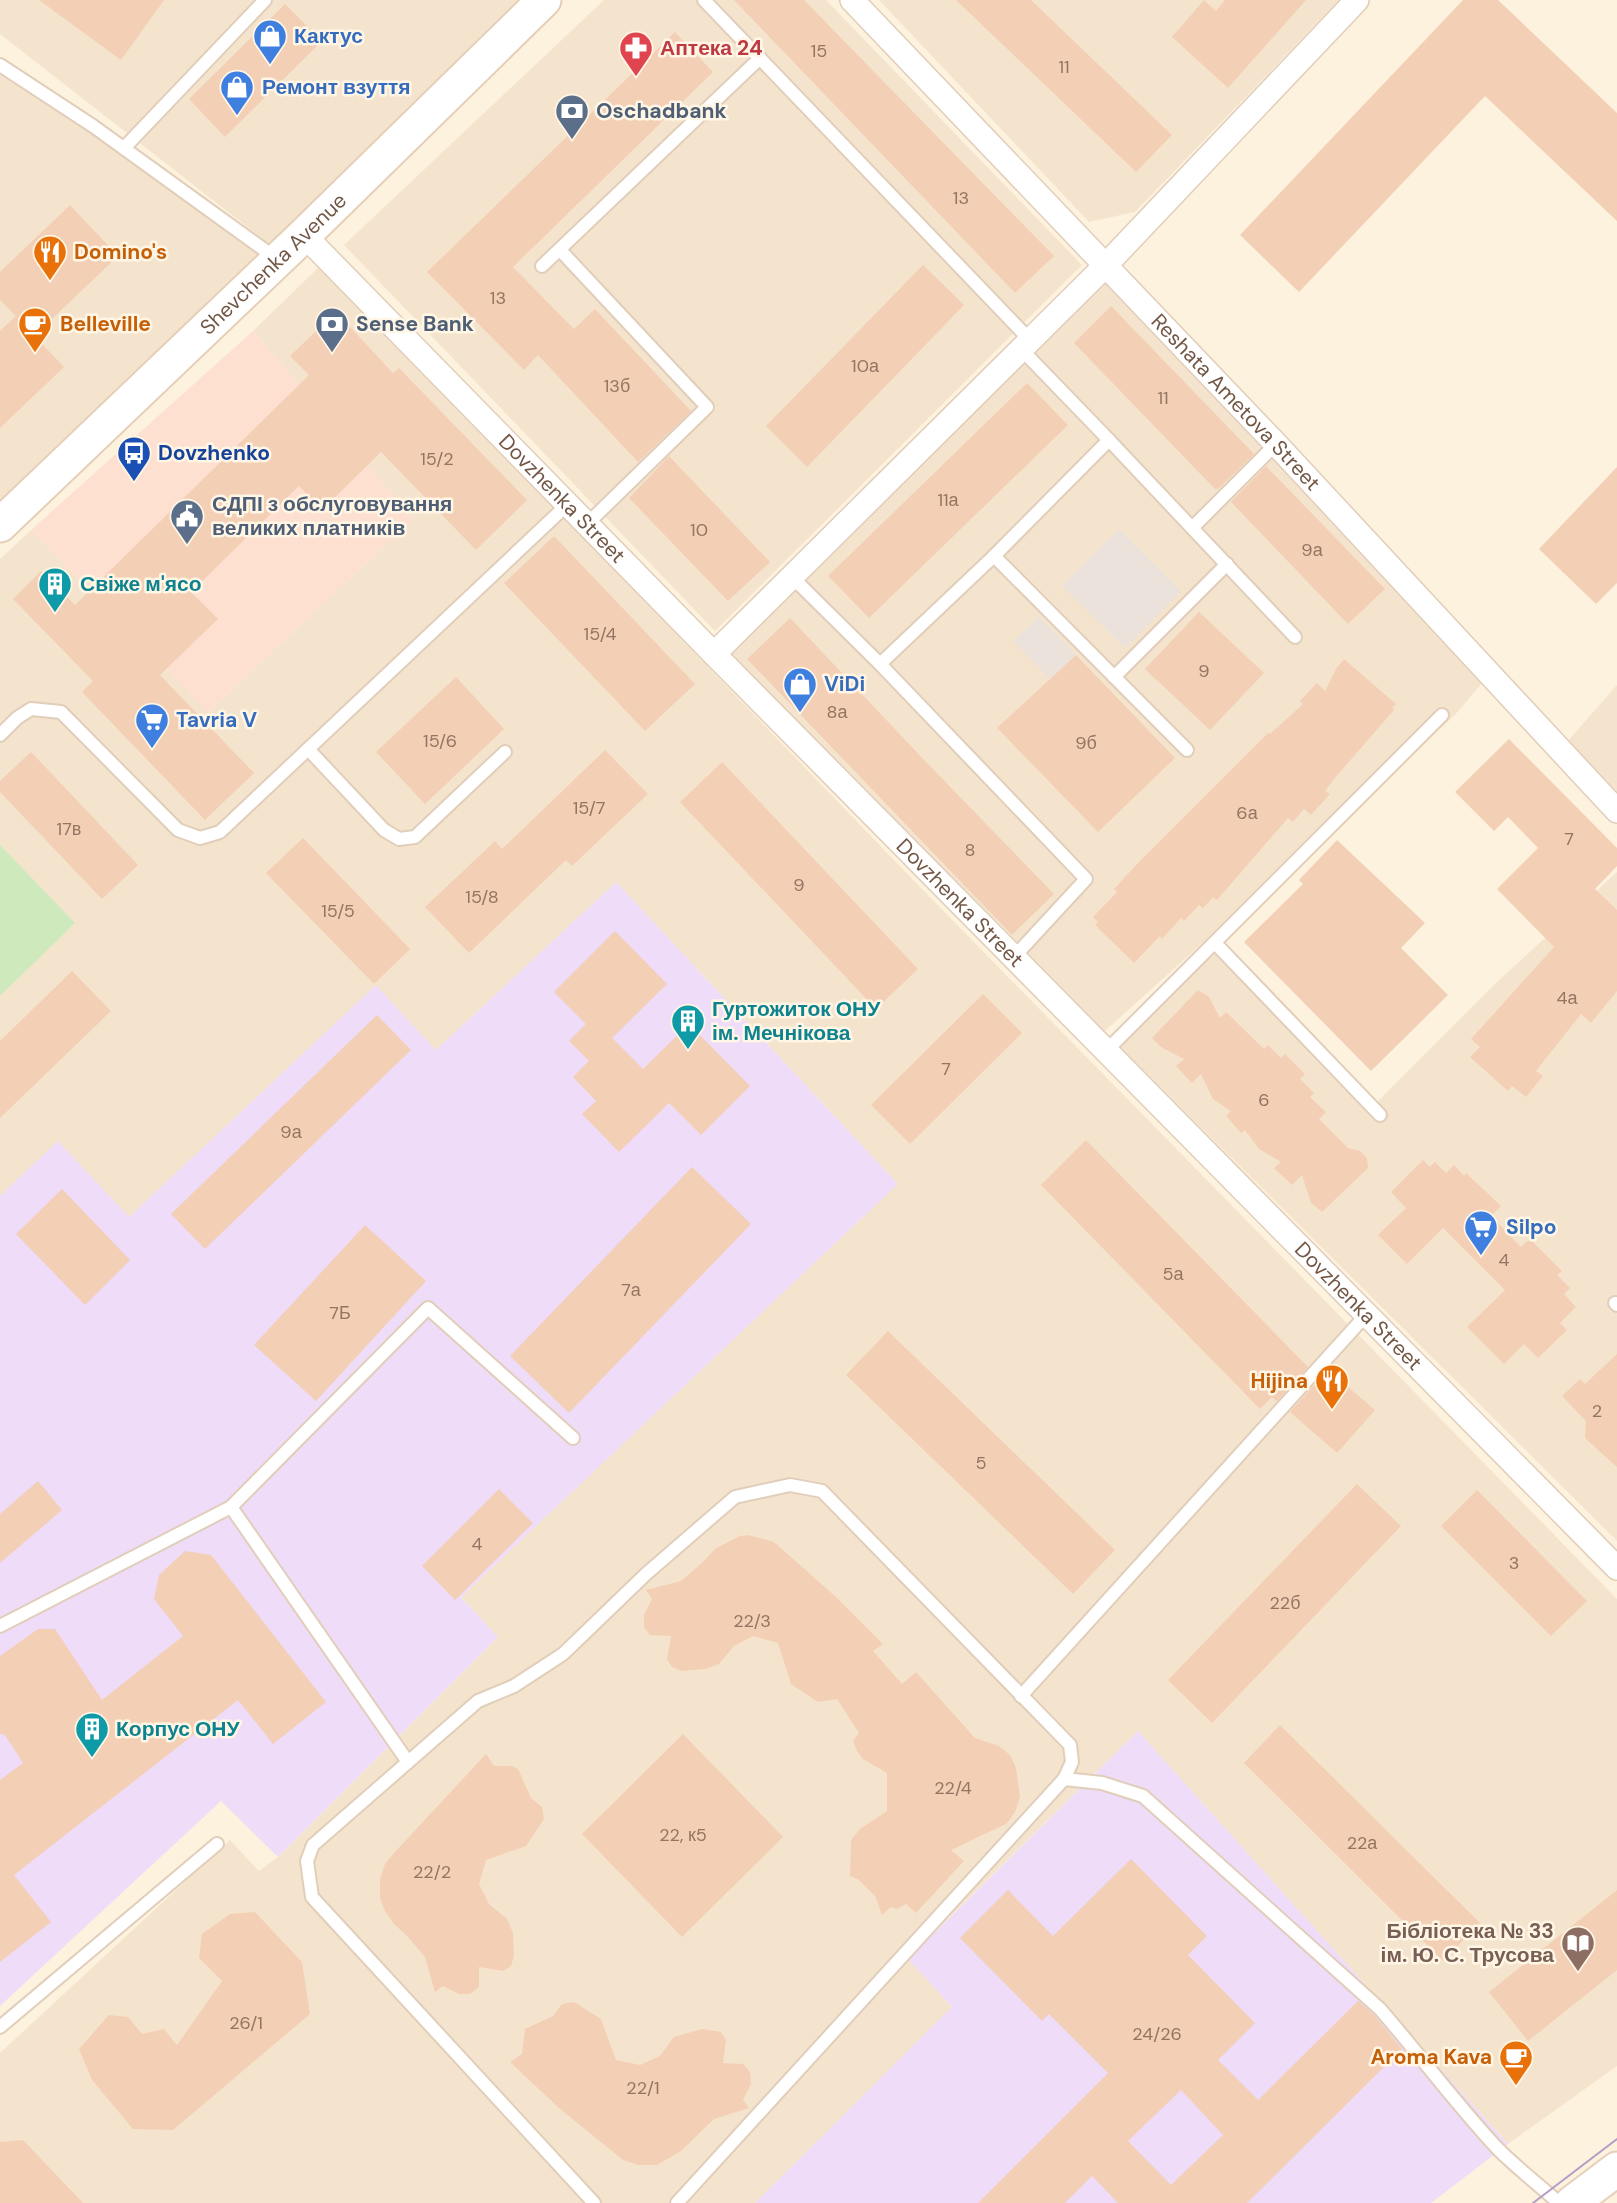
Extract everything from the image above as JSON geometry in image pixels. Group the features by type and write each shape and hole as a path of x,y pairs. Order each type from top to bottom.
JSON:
{"main road":[{"name":"Shevchenka Avenue","path":"2,520 304,235 544,0"},
{"path":"1574,2202 1617,2168"}],"street":[{"name":"Reshata Ametova Street","path":"852,0 1276,444 1617,811"},
{"path":"714,654 1105,266 1357,0"},
{"name":"Dovzhenka Street","path":"304,235 1617,1568"}],"lane":[{"path":"124,148 265,0"},
{"path":"704,0 1026,345 1109,440 1295,636"},
{"path":"542,266 760,58"},
{"path":"0,65 124,148 277,259"},
{"path":"560,250 707,407 587,524"},
{"path":"880,664 994,556 1109,440"},
{"path":"1192,528 1276,444"},
{"path":"0,735 17,718 31,709 61,712 178,830 200,838 220,832 568,504"},
{"path":"994,556 1187,750"},
{"path":"1114,677 1227,564"},
{"path":"792,577 880,664 1086,879 1014,957"},
{"path":"1106,1051 1442,715"},
{"path":"308,748 384,830 399,839 415,837 505,752"},
{"path":"1215,943 1380,1115"},
{"path":"0,1626 230,1507 428,1308 573,1438"},
{"path":"1021,1696 1367,1314"},
{"path":"594,2203 312,1897 307,1861 313,1845 478,1701 514,1686 563,1654 646,1574 735,1497 790,1485 822,1491 1070,1745 1072,1762 1064,1779 677,2203"},
{"path":"230,1507 408,1762"},
{"path":"1064,1779 1102,1783 1143,1796 1380,2009 1437,2081 1500,2150 1574,2202"},
{"path":"0,2027 217,1844"}],"shaded area":[{"path":"0,0 542,0 278,251 0,34"},
{"path":"604,0 826,0 1082,265 715,631 344,245"},
{"path":"879,0 1339,0 1135,212 1089,222"},
{"path":"0,60 268,257 0,510"},
{"path":"321,265 919,886 1617,1599 1617,2066 1508,2144 1138,1731 908,1958 952,2007 755,2203 0,2203 0,2053 230,1840 259,1871 278,1857 498,1637 461,1597 898,1184 616,882 436,1050 375,986 129,1217 58,1142 0,1196 0,559 31,530 208,712 413,519 253,331"},
{"path":"1104,276 1489,675 1454,716 1105,1031 1014,957 723,654"},
{"path":"253,331 413,519 208,712 31,530"},
{"path":"1119,529 1181,591 1125,648 1062,586"},
{"path":"1039,616 1076,655 1050,679 1013,641"},
{"path":"1617,685 1617,799 1567,742"},
{"path":"1617,872 1617,1541 1111,1038 1206,946 1373,1106 1496,983"},
{"path":"616,882 898,1184 461,1597 498,1637 278,1857 221,1801 0,2006 0,1196 58,1141 129,1217 376,985 436,1050"},
{"path":"1138,1731 1508,2144 1431,2203 755,2203 952,2007 908,1959"}],"green space":[{"path":"0,845 75,923 0,996"}],"building":[{"path":"39,0 164,0 121,60"},
{"path":"734,0 804,0 1054,256 1015,293"},
{"path":"956,0 1031,0 1172,135 1136,172"},
{"path":"1204,0 1216,11 1225,0 1306,0 1228,88 1172,37"},
{"path":"1463,0 1498,0 1617,113 1617,221 1485,96 1299,292 1240,235"},
{"path":"285,4 322,41 225,137 189,99"},
{"path":"675,32 713,72 513,267 574,329 595,309 691,411 638,462 538,355 524,370 427,272"},
{"path":"70,205 118,256 34,336 64,367 0,428 0,331 16,316 0,300 0,272"},
{"path":"923,265 964,305 807,467 766,426"},
{"path":"1111,306 1254,454 1218,489 1215,489 1074,343"},
{"path":"336,312 393,373 399,368 527,500 476,550 381,452 322,510 299,486 191,592 218,619 160,675 254,773 205,820 82,692 93,681 13,599 41,571 75,605 309,375 290,356"},
{"path":"1027,383 1068,425 869,618 828,576"},
{"path":"669,456 770,562 728,601 629,498"},
{"path":"1266,466 1385,589 1348,624 1231,502"},
{"path":"1617,467 1617,583 1596,604 1539,549"},
{"path":"554,536 695,684 645,731 504,583"},
{"path":"1199,612 1264,673 1210,730 1145,669"},
{"path":"790,618 1054,894 1012,935 747,659"},
{"path":"1076,655 1175,758 1098,832 997,728"},
{"path":"1344,659 1396,704 1392,708 1394,710 1334,779 1325,791 1330,794 1311,815 1304,809 1293,822 1288,818 1217,900 1213,897 1203,908 1199,905 1184,921 1181,918 1134,963 1095,925 1098,922 1093,917 1117,892 1114,889 1139,862 1268,733 1303,704 1300,701 1317,683 1325,691"},
{"path":"456,677 504,729 425,804 376,752"},
{"path":"1509,739 1617,848 1617,866 1595,889 1617,910 1617,991 1591,1023 1581,1014 1536,1071 1543,1076 1526,1097 1512,1086 1508,1091 1470,1057 1480,1047 1471,1039 1554,947 1497,889 1538,848 1508,817 1494,831 1455,792"},
{"path":"605,750 648,794 572,866 566,860 469,953 425,907 495,841 502,849"},
{"path":"31,752 138,865 102,899 0,792 0,781"},
{"path":"722,762 918,969 876,1009 680,802"},
{"path":"303,838 410,949 374,984 266,873"},
{"path":"1337,840 1425,923 1401,948 1448,995 1371,1071 1244,942 1303,884 1299,880"},
{"name":"Гуртожиток ОНУ ім. Мечнікова","path":"615,931 667,984 612,1038 643,1069 689,1024 750,1086 701,1135 669,1103 619,1152 582,1114 596,1101 573,1077 589,1061 569,1041 586,1024 554,992"},
{"path":"72,971 111,1011 0,1118 0,1041"},
{"path":"1198,990 1209,997 1220,1018 1226,1012 1264,1049 1268,1045 1281,1058 1285,1054 1305,1074 1300,1079 1314,1093 1310,1097 1326,1112 1319,1119 1348,1148 1360,1151 1367,1158 1368,1168 1322,1212 1311,1203 1302,1175 1292,1185 1274,1168 1281,1162 1259,1149 1245,1130 1241,1133 1226,1116 1231,1111 1213,1099 1201,1074 1192,1083 1176,1066 1184,1059 1161,1047 1152,1038"},
{"path":"983,994 1022,1033 910,1144 871,1105"},
{"path":"377,1015 411,1050 205,1249 171,1214"},
{"path":"1086,1140 1308,1367 1277,1401 1272,1397 1260,1409 1041,1185"},
{"path":"1423,1160 1430,1167 1435,1162 1446,1173 1454,1165 1464,1176 1466,1173 1501,1206 1491,1216 1521,1247 1530,1239 1562,1271 1557,1275 1570,1288 1564,1294 1576,1307 1560,1323 1567,1330 1538,1358 1524,1344 1504,1364 1467,1327 1505,1290 1443,1228 1407,1264 1378,1235 1406,1208 1391,1192"},
{"path":"692,1167 751,1224 569,1413 510,1356"},
{"path":"62,1189 130,1260 85,1305 16,1234"},
{"path":"365,1225 426,1281 316,1401 254,1345"},
{"path":"888,1331 1115,1550 1073,1594 846,1375"},
{"path":"1617,1354 1617,1467 1585,1438 1586,1421 1562,1396 1580,1379 1585,1384"},
{"name":"Hijina","path":"1328,1370 1375,1410 1337,1453 1290,1412"},
{"path":"38,1481 62,1510 0,1563 0,1514"},
{"path":"1357,1484 1401,1526 1212,1723 1168,1680"},
{"path":"499,1489 533,1523 455,1600 422,1566"},
{"path":"1477,1490 1587,1601 1551,1636 1441,1526"},
{"path":"748,1535 774,1542 836,1597 883,1644 873,1651 902,1684 916,1672 975,1738 999,1746 1010,1755 1016,1768 1020,1797 1015,1812 1006,1824 951,1850 964,1861 916,1913 906,1904 897,1909 891,1907 882,1915 875,1896 859,1880 850,1876 851,1840 860,1829 887,1811 887,1773 863,1759 857,1751 853,1741 859,1733 837,1699 818,1702 791,1684 778,1643 753,1636 734,1646 719,1664 705,1669 681,1671 672,1667 667,1659 671,1636 650,1635 644,1627 644,1615 652,1599 646,1590 681,1581 715,1549 740,1536"},
{"name":"Корпус ОНУ","path":"185,1551 211,1555 326,1702 273,1744 238,1700 14,1875 51,1922 0,1962 0,1780 23,1763 5,1735 0,1734 0,1656 38,1629 55,1629 102,1700 183,1636 154,1599 159,1575"},
{"path":"1280,1725 1480,1923 1443,1961 1244,1763"},
{"path":"683,1734 783,1837 682,1937 582,1834"},
{"path":"486,1754 494,1766 512,1766 518,1769 531,1798 542,1807 544,1819 526,1846 486,1860 479,1884 489,1904 507,1919 513,1933 514,1956 511,1966 503,1971 479,1967 479,1987 470,1994 459,1994 443,1986 435,1992 425,1957 385,1911 380,1898 380,1879 385,1864 394,1853"},
{"path":"1131,1859 1207,1936 1188,1955 1255,2023 1218,2060 1258,2100 1358,2001 1374,2015 1402,2049 1247,2203 1118,2203 1092,2176 1065,2203 978,2203 1108,2073 1049,2014 1042,2021 960,1938 1008,1890 1053,1936","holes":["1181,2090 1223,2135 1171,2185 1128,2141"]},
{"path":"1617,1890 1617,1970 1528,2041 1489,1992"},
{"path":"255,1912 302,1962 310,2014 173,2130 133,2129 92,2080 79,2049 109,2015 128,2017 142,2034 164,2029 177,2045 222,1981 199,1958 202,1934 230,1914"},
{"path":"574,2002 601,2019 616,2060 640,2065 660,2056 674,2037 702,2029 721,2032 726,2040 723,2063 743,2064 750,2072 751,2084 743,2100 749,2108 714,2119 681,2151 657,2165 638,2165 623,2160 559,2108 510,2062 522,2054 525,2029 553,2016 562,2004"},
{"path":"23,2140 83,2203 0,2203 0,2142"}],"tram line":[{"path":"1533,2203 1617,2139"}],"place":[{"name":"Кактус","path":"270,66"},
{"name":"Аптека 24","path":"636,78"},
{"name":"Ремонт взуття","path":"237,117"},
{"name":"Oschadbank","path":"572,141"},
{"name":"Domino's","path":"50,282"},
{"name":"Belleville","path":"35,354"},
{"name":"Sense Bank","path":"332,354"},
{"name":"Dovzhenko","path":"134,483"},
{"name":"СДПІ з обслуговування великих платників","path":"187,546"},
{"name":"Свіже м'ясо","path":"55,614"},
{"name":"ViDi","path":"800,714"},
{"name":"Tavria V","path":"152,750"},
{"name":"Гуртожиток ОНУ ім. Мечнікова","path":"688,1051"},
{"name":"Silpo","path":"1481,1257"},
{"name":"Hijina","path":"1332,1411"},
{"name":"Корпус ОНУ","path":"92,1759"},
{"name":"Бібліотека № 33 ім. Ю. С. Трусова","path":"1578,1973"},
{"name":"Aroma Kava","path":"1516,2087"}]}
